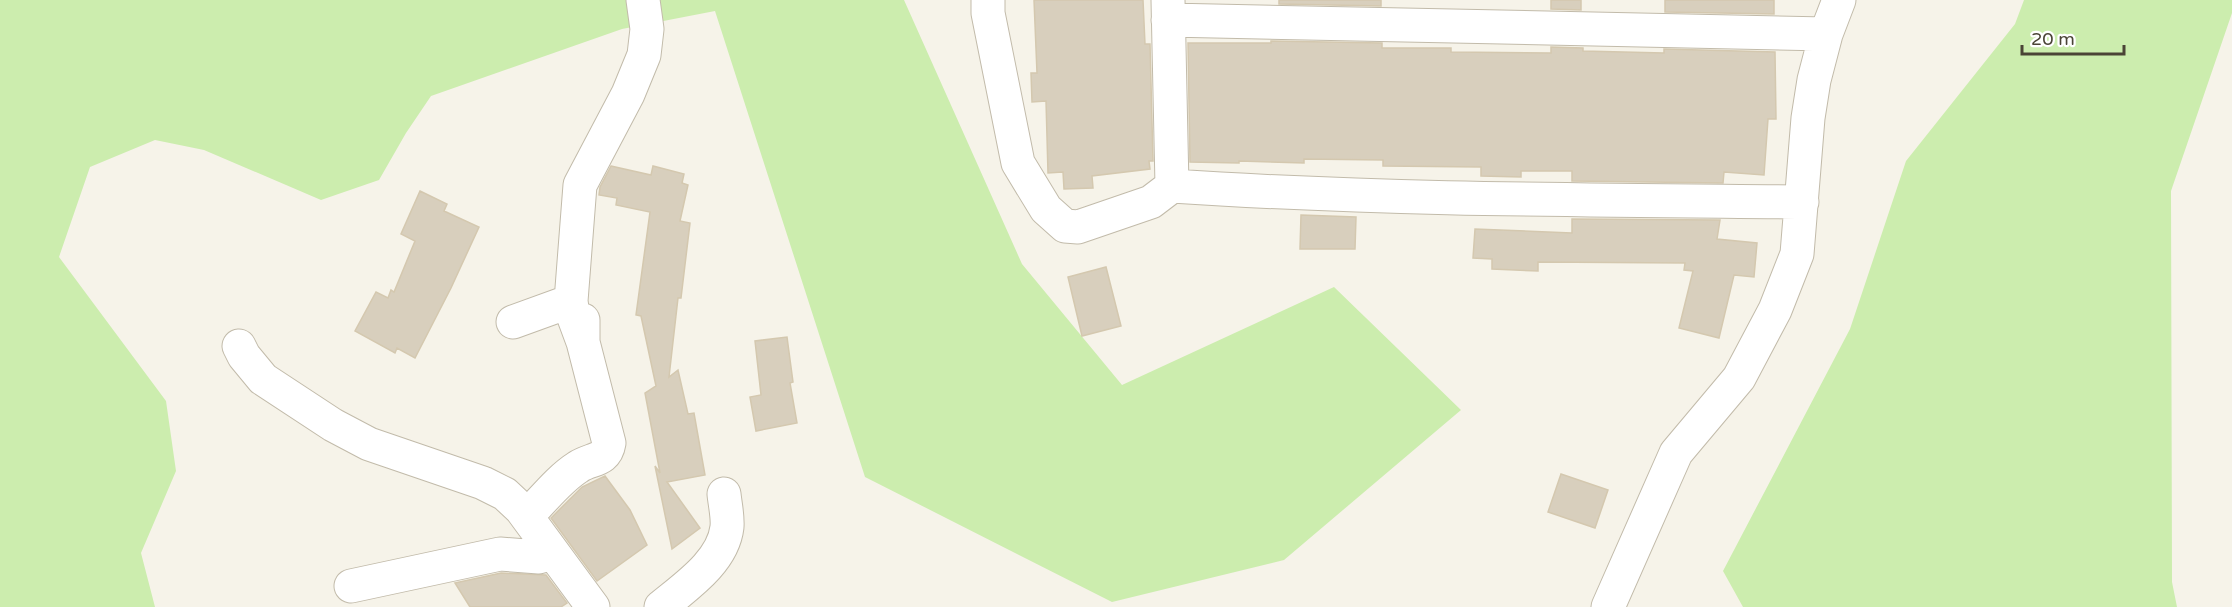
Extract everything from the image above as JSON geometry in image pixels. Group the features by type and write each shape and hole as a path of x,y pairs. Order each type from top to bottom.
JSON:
{"street":[{"path":"527,516 579,466 603,457 608,451 609,443 583,342 578,296 580,185 628,94 644,55 647,29 643,0"},
{"path":"988,0 988,13 1017,164 1046,209 1065,226 1078,227 1151,202 1172,186 1451,198 1802,202"},
{"path":"1608,607 1676,453 1739,378 1775,310 1797,254 1808,118 1814,80 1826,34 1839,0"},
{"path":"1172,186 1168,10 1826,34"},
{"path":"513,322 578,296"},
{"path":"239,346 244,356 263,379 333,425 369,444 483,483 505,494 527,516 592,607"},
{"path":"661,607 705,569 721,545 727,527 724,494"},
{"path":"351,586 500,554 539,556 553,553"}],"green space":[{"path":"0,0 904,0 1022,264 1122,385 1334,287 1461,410 1284,560 1112,602 865,477 715,11 622,29 431,96 379,180 321,200 204,150 155,140 90,167 59,257 166,401 176,471 141,553 155,607 0,607"},
{"path":"2024,0 2232,0 2232,13 2171,191 2172,582 2177,607 1743,607 1723,571 1850,329 1906,161 2015,24"}],"building":[{"path":"1034,0 1143,0 1145,44 1150,44 1153,161 1149,161 1150,169 1092,176 1093,188 1064,189 1063,172 1048,173 1046,101 1032,102 1031,73 1037,73"},
{"path":"1279,0 1381,0 1381,6 1279,4"},
{"path":"1551,0 1581,0 1581,10 1551,9"},
{"path":"1665,0 1774,0 1774,14 1665,12"},
{"path":"1271,41 1382,43 1382,48 1451,48 1451,52 1551,53 1551,47 1583,48 1583,51 1664,53 1664,49 1775,52 1776,119 1768,119 1764,175 1724,172 1723,183 1572,181 1572,171 1521,171 1521,177 1481,176 1481,167 1383,166 1383,160 1304,159 1304,163 1190,162 1188,43 1271,43"},
{"path":"611,166 651,175 653,166 684,174 682,183 688,185 680,221 690,223 669,377 678,370 688,414 694,413 705,475 667,482 700,528 672,549 655,466 660,473 645,393 656,386 641,316 636,315 650,212 616,205 617,198 599,195 600,187"},
{"path":"420,191 447,204 444,211 479,227 415,358 397,348 395,353 355,331 376,292 388,298 391,290 394,292 415,241 401,234"},
{"path":"1301,215 1356,217 1355,249 1300,249"},
{"path":"1572,219 1720,220 1717,239 1757,243 1754,277 1734,275 1719,338 1679,328 1693,271 1684,270 1685,263 1538,262 1538,271 1492,269 1492,259 1473,258 1475,229 1572,233"},
{"path":"1106,267 1121,326 1082,336 1068,277"},
{"path":"787,337 793,382 790,383 797,423 756,431 750,397 761,395 755,341"},
{"path":"1561,474 1608,490 1595,528 1548,512"},
{"path":"605,476 630,510 647,545 597,581 551,518 582,487"},
{"path":"501,573 546,575 567,603 561,607 470,607 455,583"}]}
